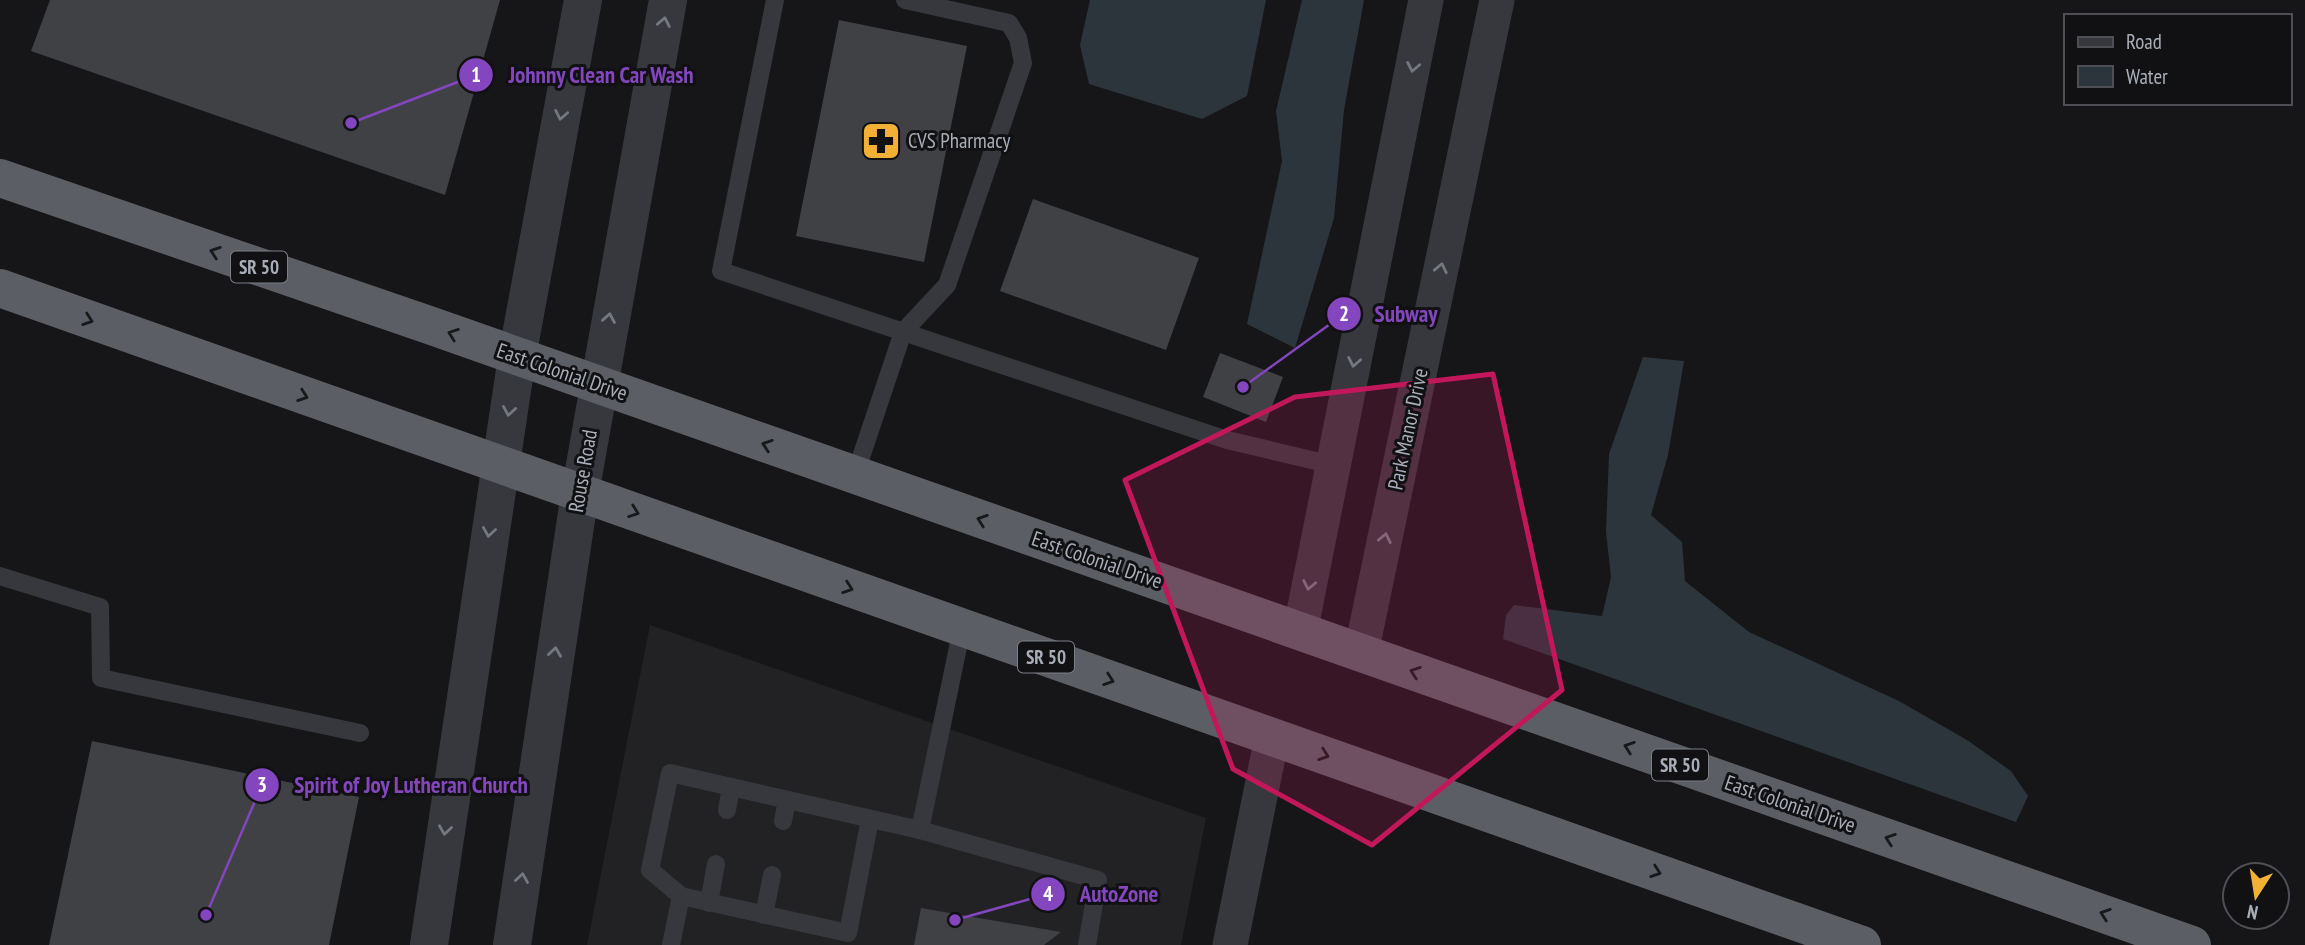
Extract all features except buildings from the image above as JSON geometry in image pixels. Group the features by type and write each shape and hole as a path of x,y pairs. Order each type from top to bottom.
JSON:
{"highway":[{"name":"East Colonial Drive","path":"0,178 1361,653 2149,939 2192,945"},
{"name":"SR 50","path":"0,289 1863,945"}],"street":[{"path":"429,945 517,357 583,0"},
{"name":"Rouse Road","path":"512,945 580,493 668,0"},
{"path":"1300,632 1426,0"},
{"name":"Park Manor Drive","path":"1361,653 1497,0"},
{"path":"1230,945 1272,737"}],"lane":[{"path":"775,0 721,271 1227,440 1333,465"},
{"path":"855,475 903,332 947,285 1023,63 1018,38 1009,23 905,0"},
{"path":"0,576 100,607 102,678 360,733"},
{"path":"920,830 962,628"},
{"path":"870,819 848,933 681,896 650,870 670,773 920,830 1098,880 1087,945"},
{"path":"727,810 731,787"},
{"path":"783,821 787,800"},
{"path":"709,903 716,864"},
{"path":"764,915 772,875"},
{"path":"671,945 681,896"}],"highlighted area":[{"path":"1493,374 1562,690 1372,845 1233,769 1125,480 1295,397"}],"shaded area":[{"path":"650,625 1206,818 1181,945 587,945"}],"water":[{"path":"1090,0 1266,0 1247,96 1202,119 1089,84 1080,45"},
{"path":"1302,0 1364,0 1344,110 1334,218 1295,348 1247,324 1282,161 1276,111"},
{"path":"1643,357 1684,361 1668,455 1651,515 1682,542 1685,581 1749,632 1899,701 1967,740 2011,771 2028,796 2016,822 1503,639 1506,615 1514,605 1602,616 1611,577 1606,532 1609,454"}],"place":[{"name":"Johnny Clean Car Wash","path":"351,123"},
{"name":"CVS Pharmacy","path":"881,141"},
{"name":"Subway","path":"1243,387"},
{"name":"Spirit of Joy Lutheran Church","path":"206,915"},
{"name":"AutoZone","path":"955,920"}]}
